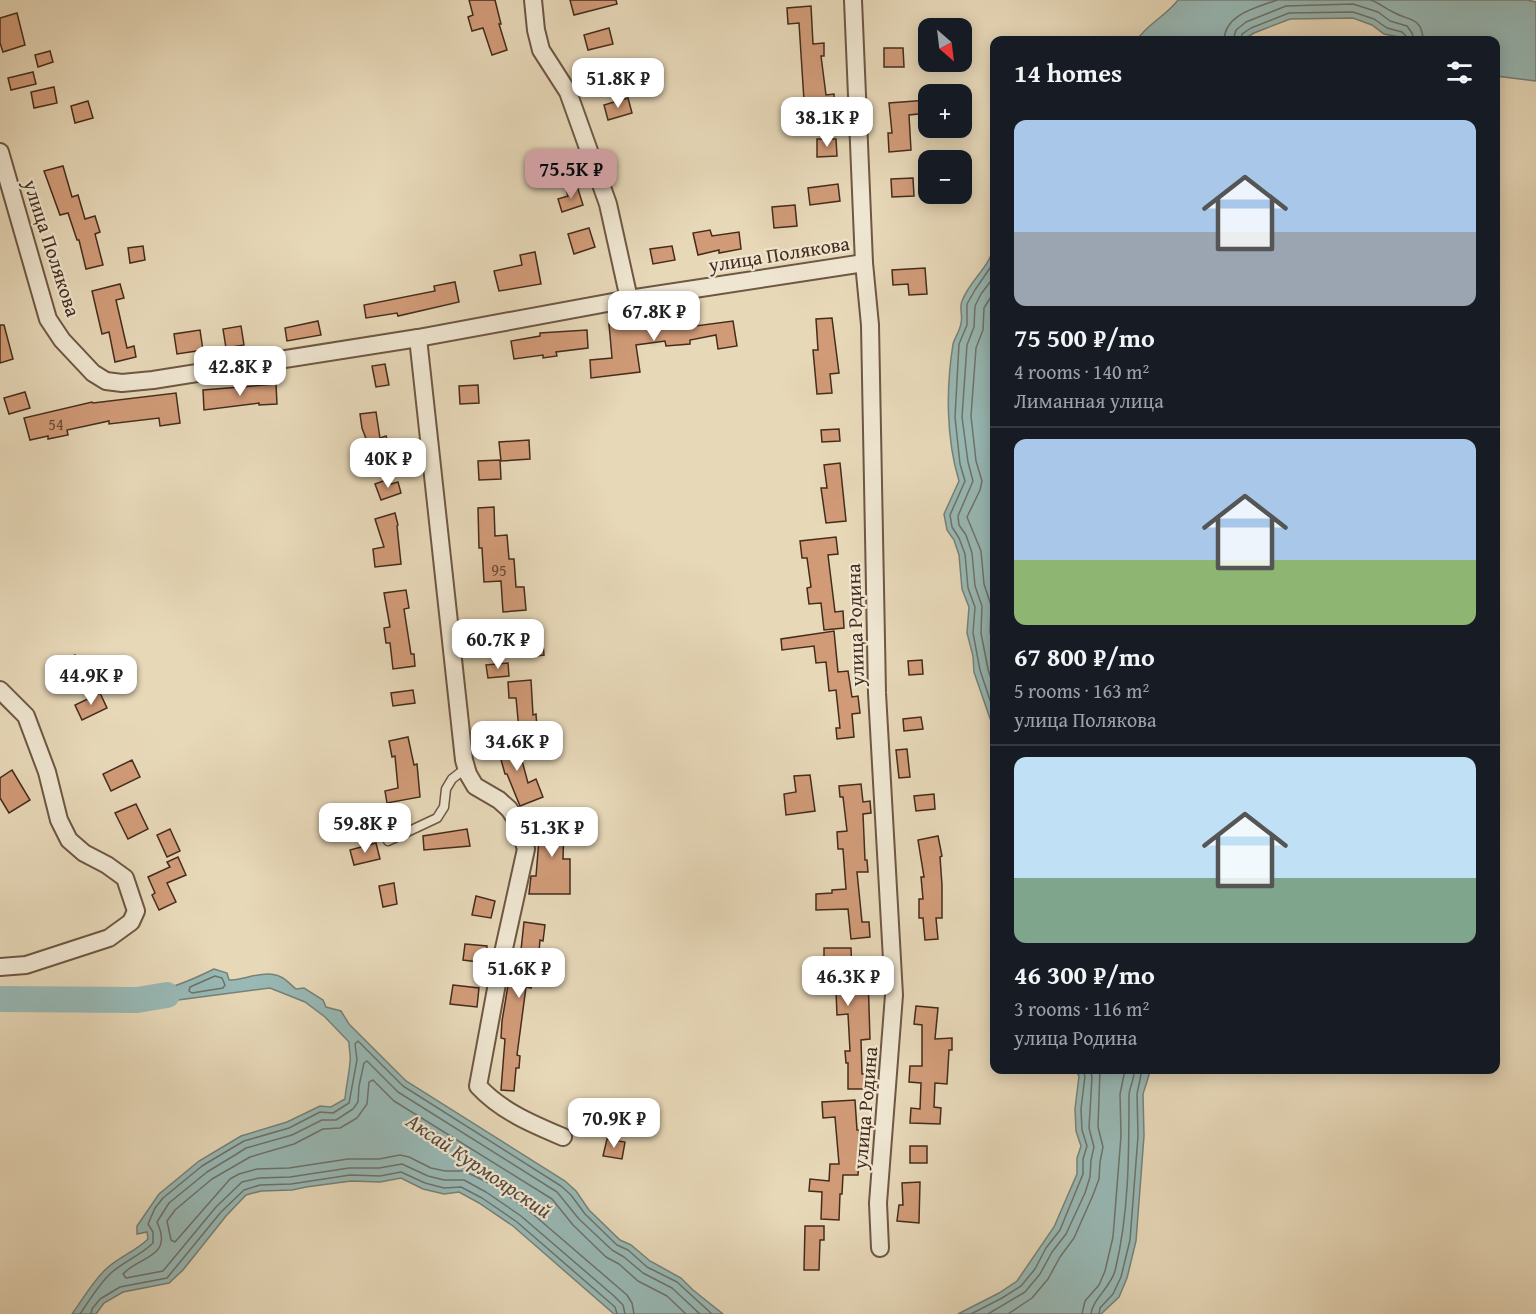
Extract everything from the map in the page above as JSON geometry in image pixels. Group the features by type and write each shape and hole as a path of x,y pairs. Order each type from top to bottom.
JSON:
{"street":[{"path":"532,0 541,50 568,92 608,204 629,299"},
{"name":"улица Родина","path":"853,0 864,262 870,325 878,693 894,995 878,1203 880,1248"},
{"name":"улица Полякова","path":"0,153 48,319 78,358 93,374 106,381 122,383 153,380 418,338 629,299 864,262"},
{"path":"418,338 466,768 475,786 509,809 517,821 526,849 501,962 478,1086 488,1097 511,1112 562,1137"},
{"path":"0,690 26,716 46,772 59,820 69,840 84,853 125,878 136,911 131,922 109,938 26,965 0,968"}],"lane":[{"path":"388,841 437,818 444,807 446,789 452,779 466,768"}],"water":[{"path":"1178,0 1527,0 1536,2 1536,81 1500,76 1500,36 1394,36 1384,34 1372,25 1353,18 1290,19 1249,36 1140,36"},
{"path":"990,257 990,718 974,672 973,656 967,633 969,607 962,589 959,555 954,540 947,530 944,514 959,481 948,413 953,344 962,318 962,301"},
{"name":"Аксай Курмоярский","path":"214,969 227,973 229,980 262,974 275,975 283,978 296,989 304,988 323,1000 326,1007 341,1011 349,1024 406,1081 565,1181 576,1191 589,1210 620,1240 631,1245 650,1261 681,1278 723,1314 614,1314 513,1226 479,1203 459,1192 444,1194 423,1189 401,1178 380,1182 351,1181 292,1190 261,1191 246,1195 226,1216 183,1270 169,1283 123,1292 104,1303 96,1314 72,1314 106,1269 148,1239 147,1232 137,1234 137,1226 159,1194 199,1161 241,1136 287,1122 320,1106 331,1107 345,1099 350,1060 349,1042 325,1017 305,1002 270,988 178,1000 131,1011 133,997 175,986"},
{"path":"1078,1074 1149,1075 1143,1094 1144,1136 1136,1241 1127,1278 1119,1297 1101,1314 958,1314 1017,1281 1054,1227 1077,1174 1077,1158 1081,1146 1076,1131 1075,1109"}],"building":[{"path":"469,0 495,0 507,50 492,55 483,28 472,31 468,17 473,15"},
{"path":"570,0 616,0 617,4 574,15"},
{"path":"811,6 813,44 824,43 824,56 821,56 826,95 834,94 835,114 805,116 799,23 788,24 787,8"},
{"path":"17,13 25,45 3,52 0,43 0,18"},
{"path":"609,28 613,44 588,50 584,35"},
{"path":"884,48 903,48 904,67 884,67"},
{"path":"50,51 53,62 38,67 35,55"},
{"path":"33,72 36,84 11,90 8,78"},
{"path":"54,87 57,103 34,108 31,92"},
{"path":"628,98 632,113 608,120 604,105"},
{"path":"88,101 93,118 75,123 71,106"},
{"path":"918,101 918,114 909,115 911,150 889,152 888,133 892,133 889,103"},
{"path":"817,139 836,139 837,156 817,157"},
{"path":"63,166 72,197 78,195 85,219 95,216 100,232 95,234 103,265 86,269 79,240 77,240 68,213 60,215 44,171"},
{"path":"913,178 914,196 892,197 891,179"},
{"path":"838,184 840,201 810,205 808,188"},
{"path":"577,186 583,205 562,212 558,199 568,196 566,189"},
{"path":"795,205 797,226 774,228 772,207"},
{"path":"589,228 595,247 574,254 568,234"},
{"path":"710,230 712,236 739,232 741,249 719,253 719,250 698,255 693,233"},
{"path":"143,246 145,260 130,263 128,248"},
{"path":"672,246 675,260 653,264 650,249"},
{"path":"535,252 541,284 499,291 494,271 522,265 520,255"},
{"path":"925,268 927,294 909,295 908,284 893,285 892,270"},
{"path":"455,282 459,302 398,316 397,313 366,318 364,305 435,291 434,286"},
{"path":"120,284 124,298 116,300 127,348 134,346 136,357 115,362 109,332 102,334 92,291"},
{"path":"832,318 839,373 830,374 832,393 817,394 813,350 818,350 816,319"},
{"path":"688,319 688,327 733,321 737,346 718,349 716,335 690,340 690,344 666,346 665,341 636,345 640,372 591,378 590,360 612,358 609,324"},
{"path":"318,321 321,335 287,341 285,328"},
{"path":"0,325 4,325 13,359 0,363"},
{"path":"241,326 244,345 226,348 223,329"},
{"path":"200,330 203,350 177,354 174,334"},
{"path":"587,330 588,348 556,352 557,356 543,358 543,355 514,359 511,341 540,336 540,333"},
{"path":"385,364 389,385 376,387 372,366"},
{"path":"276,384 277,404 259,405 259,403 204,410 203,390"},
{"path":"478,385 479,403 460,404 459,386"},
{"path":"25,392 30,408 9,414 4,398"},
{"path":"176,393 180,423 160,426 159,418 109,424 109,421 67,430 68,435 30,440 24,418 92,402"},
{"path":"376,412 380,438 386,436 391,450 373,457 362,428 360,414"},
{"path":"839,429 840,441 822,442 821,430"},
{"path":"529,440 530,459 501,461 499,442"},
{"path":"500,460 501,479 479,480 478,461"},
{"path":"840,463 846,521 826,523 821,488 827,488 824,465"},
{"path":"389,479 391,484 398,482 401,493 381,500 375,484"},
{"path":"494,507 495,536 507,535 509,559 514,559 516,587 524,587 526,610 503,612 501,581 484,582 482,548 479,548 478,508"},
{"path":"395,513 401,564 375,567 373,549 384,547 375,519"},
{"path":"836,537 838,554 828,555 835,612 843,611 844,628 824,630 821,603 809,604 807,588 811,587 807,558 802,558 800,541"},
{"path":"406,590 409,608 404,609 415,666 393,669 390,643 386,643 384,628 390,627 384,593"},
{"path":"506,626 507,639 486,640 485,627"},
{"path":"834,631 838,672 848,671 852,697 858,696 860,713 852,714 854,737 837,739 836,728 840,728 836,690 829,691 826,662 816,663 814,646 782,650 781,639"},
{"path":"543,643 544,655 528,657 527,645"},
{"path":"75,655 83,674 64,682 56,664"},
{"path":"922,660 923,674 909,675 908,661"},
{"path":"508,663 509,676 488,678 486,665"},
{"path":"531,680 533,715 536,714 537,728 519,730 516,698 509,698 508,682"},
{"path":"413,690 415,703 393,706 391,693"},
{"path":"100,693 107,708 82,720 75,705"},
{"path":"921,717 923,729 904,731 903,719"},
{"path":"513,735 517,758 521,757 528,783 536,779 543,797 520,806 507,774 505,774 495,738"},
{"path":"408,737 414,765 417,764 420,797 387,803 385,791 398,788 395,756 392,757 389,741"},
{"path":"907,749 910,777 899,778 896,750"},
{"path":"132,760 140,777 111,791 103,774"},
{"path":"12,770 30,800 9,813 0,798 0,778"},
{"path":"810,775 815,811 786,815 784,794 796,792 794,776"},
{"path":"861,784 863,802 870,801 871,813 863,814 865,860 867,860 868,872 857,872 862,922 869,922 870,937 851,939 848,909 816,910 816,894 846,889 843,849 838,849 837,832 847,831 843,797 840,797 839,786"},
{"path":"934,794 935,809 916,811 914,796"},
{"path":"136,804 148,829 128,839 115,813"},
{"path":"396,806 400,825 382,829 378,810"},
{"path":"344,811 349,835 330,838 326,815"},
{"path":"548,811 571,812 570,824 564,824 563,859 570,859 570,894 529,894 531,876 536,876 540,827 547,827"},
{"path":"170,829 180,851 167,857 157,835"},
{"path":"467,829 470,846 424,850 423,836"},
{"path":"938,836 942,856 940,857 942,918 936,918 938,939 925,940 923,918 919,918 919,899 923,899 921,877 924,877 918,840"},
{"path":"376,843 380,859 354,865 350,850"},
{"path":"178,857 186,875 167,883 176,902 159,910 152,895 155,893 148,877 170,867 167,862"},
{"path":"394,883 397,904 383,907 379,886"},
{"path":"476,896 495,901 491,918 472,915"},
{"path":"524,922 545,925 543,941 540,940 538,964 534,964 531,988 526,987 517,1055 520,1056 519,1068 516,1068 514,1091 501,1090 505,1039 501,1038 502,1021 514,950 521,950"},
{"path":"465,944 487,946 486,963 463,960"},
{"path":"824,948 851,948 852,977 868,976 870,1039 861,1040 862,1074 870,1074 871,1089 848,1089 848,1063 846,1063 845,1051 850,1051 848,1014 837,1015 836,991 815,993 814,969 824,968"},
{"path":"453,985 479,988 477,1007 450,1004"},
{"path":"916,1006 938,1008 935,1039 952,1038 947,1084 935,1083 934,1107 941,1108 940,1124 910,1123 911,1108 920,1109 921,1083 909,1082 910,1066 922,1066 922,1025 914,1024"},
{"path":"855,1100 857,1130 859,1130 860,1138 858,1175 843,1175 839,1220 821,1219 822,1192 809,1191 810,1179 829,1181 830,1164 839,1164 835,1117 823,1118 822,1102"},
{"path":"607,1139 625,1142 622,1159 603,1156"},
{"path":"910,1146 927,1146 927,1163 910,1163"},
{"path":"920,1182 919,1223 897,1221 899,1205 903,1205 902,1183"},
{"path":"805,1226 824,1226 824,1240 820,1240 819,1270 804,1270"}],"waterway":[{"path":"0,999 137,1000 167,995"}]}
